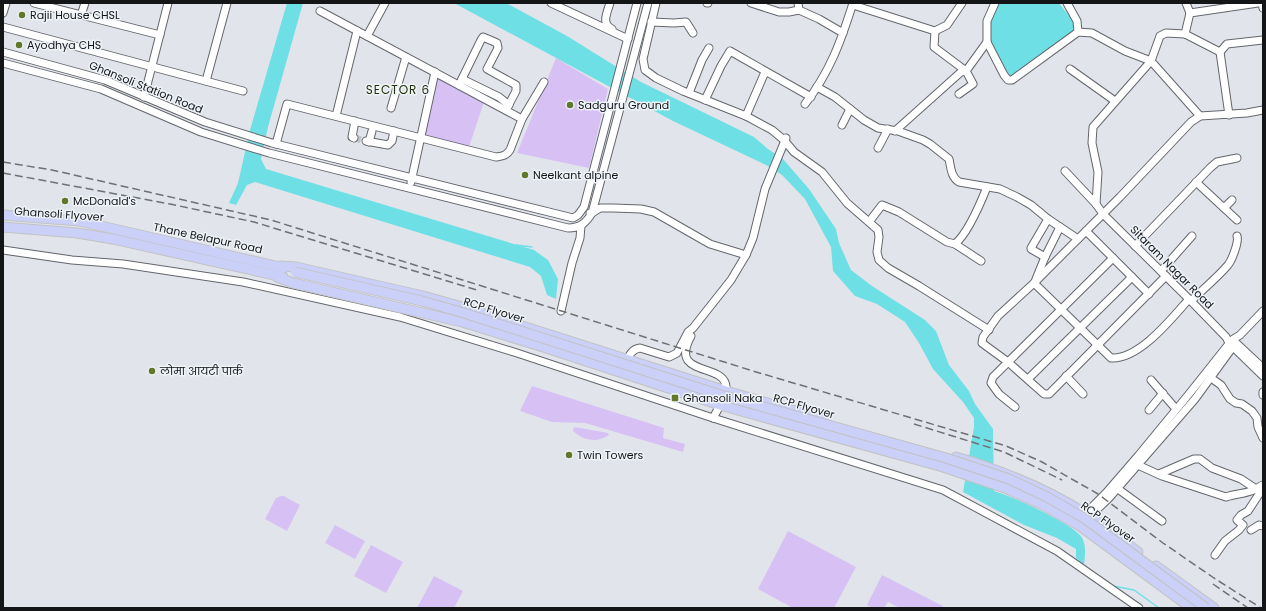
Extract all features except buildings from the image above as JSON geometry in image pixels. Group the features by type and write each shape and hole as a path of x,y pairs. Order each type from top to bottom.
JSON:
{"main road":[{"path":"3,215 79,221 113,234"},
{"name":"Ghansoli Flyover","path":"3,222 113,234"},
{"name":"Ghansoli Flyover","path":"3,228 78,231"},
{"path":"3,233 77,239 113,234"},
{"name":"Thane Belapur Road","path":"113,234 280,266 294,275"},
{"name":"Thane Belapur Road","path":"113,234 278,277 294,275"},
{"path":"280,266 296,267 423,296 466,308 726,391 991,468 1031,484 1087,515 1214,608"},
{"name":"RCP Flyover","path":"294,275 421,306 463,318 720,400 937,461 994,479 1045,501 1080,521 1199,608"},
{"name":"RCP Flyover","path":"294,275 422,301 722,395 938,456 989,472 1035,491 1084,518 1206,608"},
{"path":"278,277 293,283 462,322 720,405 977,478 1005,488 1037,502 1078,525 1191,608"}],"street":[{"path":"3,13 6,3"},
{"path":"34,3 160,36"},
{"path":"81,15 85,3"},
{"path":"144,97 168,3"},
{"path":"206,81 226,3"},
{"path":"367,36 385,3"},
{"path":"551,3 628,39"},
{"path":"600,26 605,3"},
{"path":"610,3 605,24 616,31"},
{"path":"592,213 582,210 637,3"},
{"path":"592,213 648,3"},
{"path":"656,3 643,59 645,70 656,78 759,122 785,139 794,152 822,172 847,203 880,233 876,252 879,260 888,268 989,330"},
{"path":"750,3 779,12 798,6 843,33"},
{"path":"805,104 811,97 835,56 853,4 935,32 947,25 962,3"},
{"path":"995,3 987,21 987,42 1008,80 1012,80 1078,32 1092,33 1125,51 1151,61 1200,116"},
{"path":"1067,3 1077,21 1078,32"},
{"path":"1185,34 1190,13 1186,3"},
{"path":"1190,13 1258,3"},
{"path":"1262,3 1263,8"},
{"path":"320,11 435,72 461,82 507,108 522,119"},
{"path":"651,22 686,22 693,33"},
{"path":"3,27 243,91"},
{"path":"336,116 357,31"},
{"path":"935,32 934,47 964,71 973,84 959,94"},
{"path":"1096,204 1098,172 1092,143 1093,127 1151,61 1160,36 1166,33 1185,34 1220,52"},
{"path":"461,82 480,40 483,37 497,43 498,48 487,69 516,85 516,91 507,108"},
{"path":"1229,115 1220,52 1227,44 1263,40"},
{"path":"878,148 892,130 964,71 987,42"},
{"path":"689,93 702,60 709,48"},
{"path":"625,50 634,53"},
{"path":"705,100 730,51 811,97"},
{"name":"Ghansoli Station Road","path":"3,52 105,80 198,120 274,143 570,218 576,217 582,210"},
{"path":"391,108 406,57"},
{"name":"Ghansoli Station Road","path":"3,63 101,89 182,124 231,142 269,153 568,228 581,226"},
{"path":"1070,69 1115,101"},
{"path":"409,188 435,72"},
{"path":"746,116 766,72"},
{"path":"274,143 287,104 496,157 503,156 510,150 522,119 544,82"},
{"path":"817,87 878,128 892,130 923,140 930,144 949,159 952,174 955,180 1000,189 1017,197 1031,205 1048,219 1078,239"},
{"path":"842,125 850,109"},
{"path":"1192,236 1149,294 1049,394 1044,394 1008,362 982,343 983,337 998,316 1034,283 1120,197 1191,122 1200,116 1229,115 1263,110"},
{"path":"354,138 352,137 355,121"},
{"path":"372,131 368,141 388,145 392,141 394,131"},
{"path":"623,373 627,360 636,348 669,357 675,356 678,353 688,332 693,328 731,280 746,255 753,238 770,173 785,139"},
{"path":"1135,246 1217,162 1237,158"},
{"name":"Sitaram Nagar Road","path":"1065,171 1096,204 1103,214 1232,342"},
{"path":"1196,182 1237,220"},
{"path":"955,244 981,204 987,187"},
{"path":"1224,208 1232,200"},
{"path":"869,222 882,205 899,212 947,242 955,244 981,261"},
{"path":"561,311 580,238 581,226 592,213 600,208 629,208 648,210 663,216 697,238 710,244 746,255"},
{"path":"1045,257 1031,248 1048,219"},
{"path":"1034,283 1060,227"},
{"path":"1086,231 1149,294"},
{"path":"1034,283 1111,358 1123,357 1131,354 1145,344 1229,264 1236,247 1238,239 1237,236"},
{"path":"3,250 72,260 123,264 243,282 400,316 713,418 943,490 1057,551 1139,608"},
{"path":"1015,407 999,394 991,383 993,377 1113,258"},
{"path":"1028,379 1132,276"},
{"path":"1078,525 1136,463 1185,404 1232,342 1263,311"},
{"path":"693,328 692,334 687,343 687,360 690,364 722,378 725,382 726,391 713,418"},
{"path":"1232,342 1263,368"},
{"path":"1232,342 1263,376"},
{"path":"1136,463 1176,409 1185,404 1211,378 1232,342"},
{"path":"1066,376 1083,394"},
{"path":"1211,378 1221,385 1230,399 1236,403 1242,404 1252,411 1257,418 1258,427 1263,438"},
{"path":"1151,380 1176,409"},
{"path":"1149,410 1163,393"},
{"path":"1158,474 1194,459 1200,459 1212,468 1260,488"},
{"path":"1136,463 1162,476 1226,497 1233,494 1243,494 1260,488"},
{"path":"1215,555 1225,541 1243,525 1237,520 1241,515 1248,511 1263,485"},
{"path":"1116,486 1162,521"},
{"path":"1251,530 1259,525 1263,526"}],"shaded area":[{"name":"Sadguru Ground","path":"556,58 608,89 589,168 517,153"},
{"path":"437,73 485,99 469,147 423,136"},
{"path":"532,386 664,428 663,438 685,444 683,452 585,423 552,422 520,411"},
{"path":"575,427 608,433 609,435 595,440 586,439 573,431"},
{"path":"284,496 300,505 287,531 265,519 276,498"},
{"path":"335,525 365,541 355,559 325,543"},
{"path":"788,531 856,567 834,608 793,608 758,589"},
{"path":"371,545 403,562 386,593 354,576"},
{"path":"882,575 943,606 942,608 900,608 888,602 884,608 873,608 867,605"},
{"path":"434,576 463,591 454,608 417,608"}],"water":[{"path":"287,3 303,3 268,127 261,159 266,169 534,250 548,260 558,279 556,299 547,295 541,276 530,267 255,182 247,185 236,205 229,203 238,183 250,130"},
{"path":"454,3 506,3 567,36 641,82 754,137 783,159 809,189 836,229 839,243 851,270 872,286 925,320 936,331 949,365 969,391 975,404 993,429 994,491 1039,510 1074,530 1080,535 1084,542 1084,565 1076,558 1076,549 1057,538 1024,525 963,492 974,427 974,418 963,402 933,369 919,343 905,322 877,304 855,296 833,271 831,247 805,199 782,175 768,166 673,121"},
{"path":"999,3 1059,3 1074,22 1072,35 1012,77 1006,76 989,38 991,17"}],"waterway":[{"path":"516,245 532,247"},
{"path":"1113,586 1134,590 1159,608"}],"tunnel":[{"path":"354,138 366,141"}],"railway":[{"path":"3,162 52,170 271,220 753,371 1006,446 1042,462 1098,494 1163,543 1261,608"},
{"path":"3,173 170,204 254,222 480,291"},
{"path":"914,424 1004,452 1062,480"},
{"path":"1213,584 1248,608"}],"place":[{"name":"Rajii House CHSL","path":"22,15"},
{"name":"Ayodhya CHS","path":"19,45"},
{"name":"Sadguru Ground","path":"570,105"},
{"name":"Neelkant alpine","path":"525,175"},
{"name":"McDonald's","path":"65,201"},
{"name":"लोमा आयटी पार्क","path":"152,371"},
{"name":"Ghansoli Naka","path":"675,398"},
{"name":"Twin Towers","path":"569,455"}],"district":[{"name":"SECTOR 6","path":"398,90"}]}
